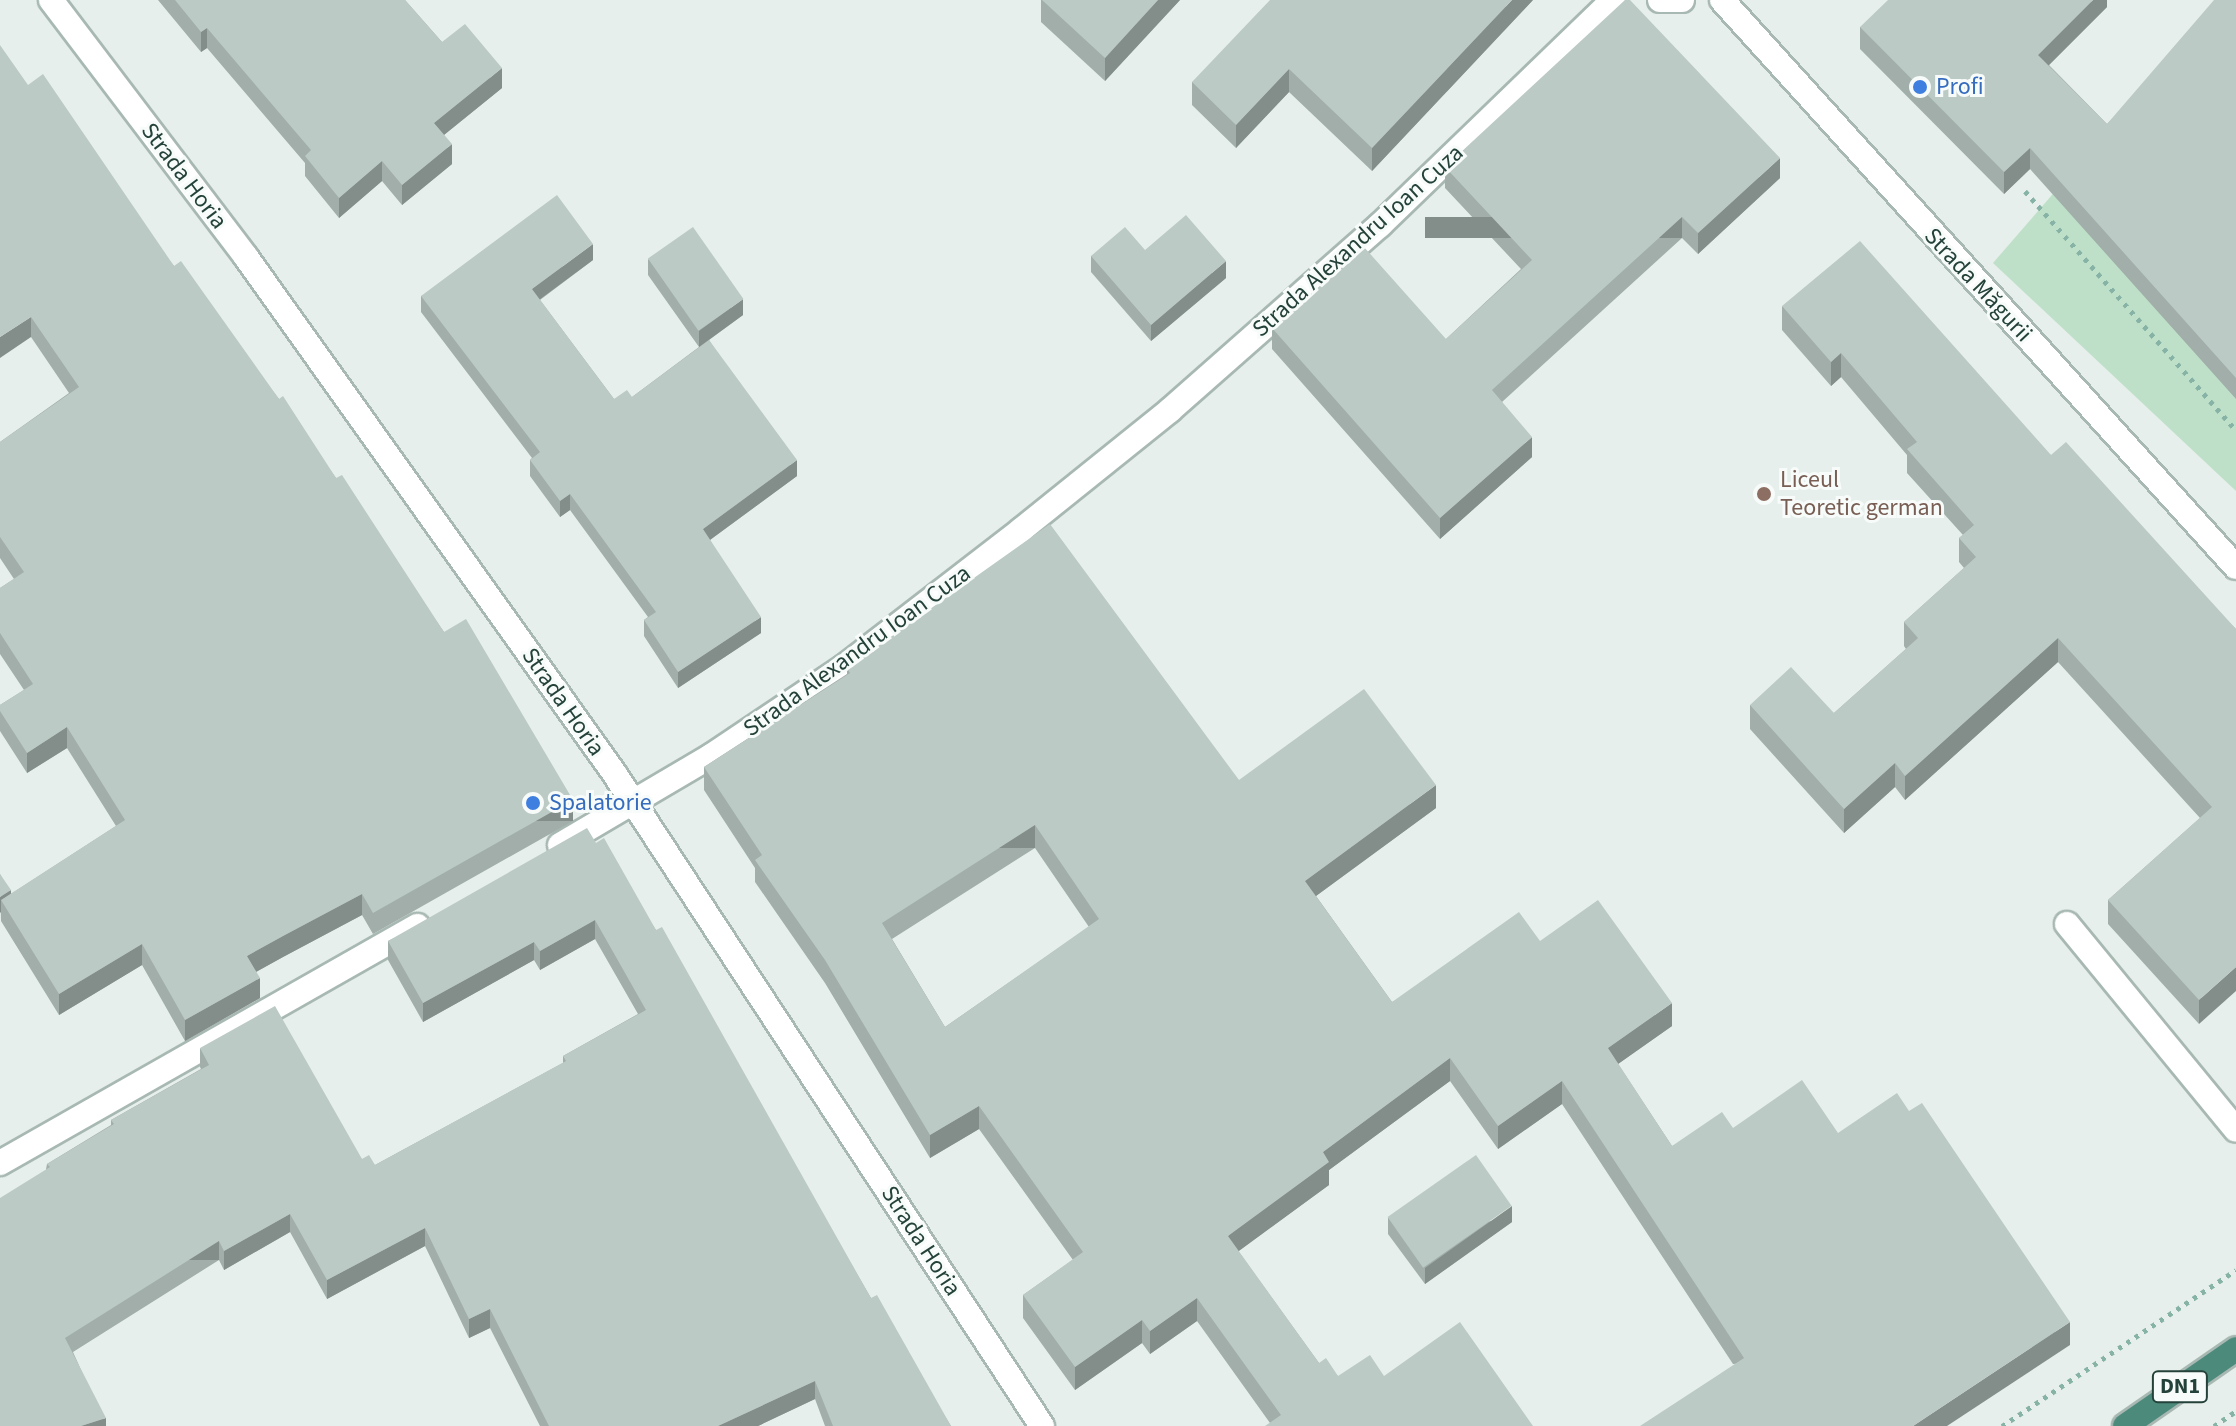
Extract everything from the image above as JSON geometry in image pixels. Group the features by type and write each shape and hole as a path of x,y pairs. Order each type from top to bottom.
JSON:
{"highway":[{"name":"DN1","path":"2125,1426 2236,1349"}],"street":[{"name":"Strada Horia","path":"51,0 246,257 634,803 1042,1426"},
{"name":"Strada Alexandru Ioan Cuza","path":"538,857 634,803 844,667 1170,410 1380,225 1613,0"},
{"path":"1660,0 1682,0"},
{"name":"Strada Măgurii","path":"1722,0 2236,567"},
{"path":"0,1163 442,912"},
{"path":"2067,924 2236,1130"}],"path":[{"path":"2025,191 2236,430"},
{"path":"2002,1426 2236,1270"},
{"path":"2214,1426 2236,1411"}],"green space":[{"path":"2221,0 2236,0 2236,491 1993,263"}],"building":[{"path":"175,0 405,0 442,42 465,24 502,68 434,123 452,144 402,185 382,161 339,198 305,156 311,150 207,28 201,32"},
{"path":"1042,0 1158,0 1105,58"},
{"path":"1270,0 1512,0 1372,148 1289,69 1236,125 1192,82"},
{"path":"1625,0 1630,0 1780,158 1698,233 1682,217 1492,390 1532,437 1440,518 1272,328 1364,247 1446,339 1532,260 1445,167"},
{"path":"1888,0 2093,0 2038,55 2107,124 2214,0 2236,0 2236,378 2030,148 2004,172 1860,27"},
{"path":"0,45 28,85 43,74 174,266 181,261 279,399 283,396 336,478 342,475 444,632 466,619 573,800 373,913 362,894 247,956 260,978 185,1020 142,944 59,994 1,900 125,820 67,727 27,753 0,711 0,705 33,684 0,633 0,588 24,572 0,537 0,442 79,387 31,317 0,337"},
{"path":"557,195 593,244 532,289 614,399 627,390 632,397 709,340 797,460 703,529 761,617 678,672 644,620 656,612 570,494 560,501 530,460 540,452 421,296"},
{"path":"1186,215 1226,261 1151,325 1091,256 1125,227 1145,250"},
{"path":"693,227 743,299 698,331 648,259"},
{"path":"1860,241 2051,455 2066,442 2236,629 2236,967 2199,1000 2108,900 2212,807 2058,638 1905,776 1895,763 1844,809 1750,705 1791,667 1834,713 1918,638 1904,622 1976,557 1959,538 1974,525 1907,449 1917,442 1841,353 1831,362 1782,306"},
{"path":"1050,524 1239,780 1364,689 1436,785 1305,881 1392,1002 1519,912 1540,941 1598,900 1672,1003 1608,1048 1672,1146 1722,1112 1733,1128 1802,1080 1838,1133 1897,1093 1909,1111 1922,1103 2070,1322 1913,1426 1640,1426 1744,1358 1562,1081 1498,1126 1450,1058 1323,1152 1329,1162 1228,1236 1319,1363 1326,1358 1338,1376 1370,1355 1384,1376 1460,1322 1533,1426 1265,1426 1281,1415 1197,1298 1150,1331 1142,1320 1075,1367 1023,1295 1083,1252 979,1106 930,1135 825,960 755,860 762,855 704,767 850,673 847,668","holes":["1035,825 1099,919 945,1027 882,923"]},
{"path":"587,828 596,843 604,838 656,930 662,927 871,1298 877,1295 951,1426 833,1426 815,1381 718,1426 549,1426 490,1309 469,1319 425,1228 327,1280 290,1214 224,1251 219,1241 65,1338 106,1418 81,1426 0,1426 0,1198 50,1167 47,1164 114,1124 111,1120 209,1065 200,1048 275,1006 362,1159 369,1155 375,1165 566,1061 563,1056 646,1010 595,920 540,951 534,942 423,1003 388,941"},
{"path":"0,874 11,890 0,897"},
{"path":"1476,1155 1512,1206 1423,1268 1388,1217"}],"place":[{"name":"Profi","path":"1920,87"},
{"name":"Liceul Teoretic german","path":"1764,494"},
{"name":"Spalatorie","path":"533,803"}]}
